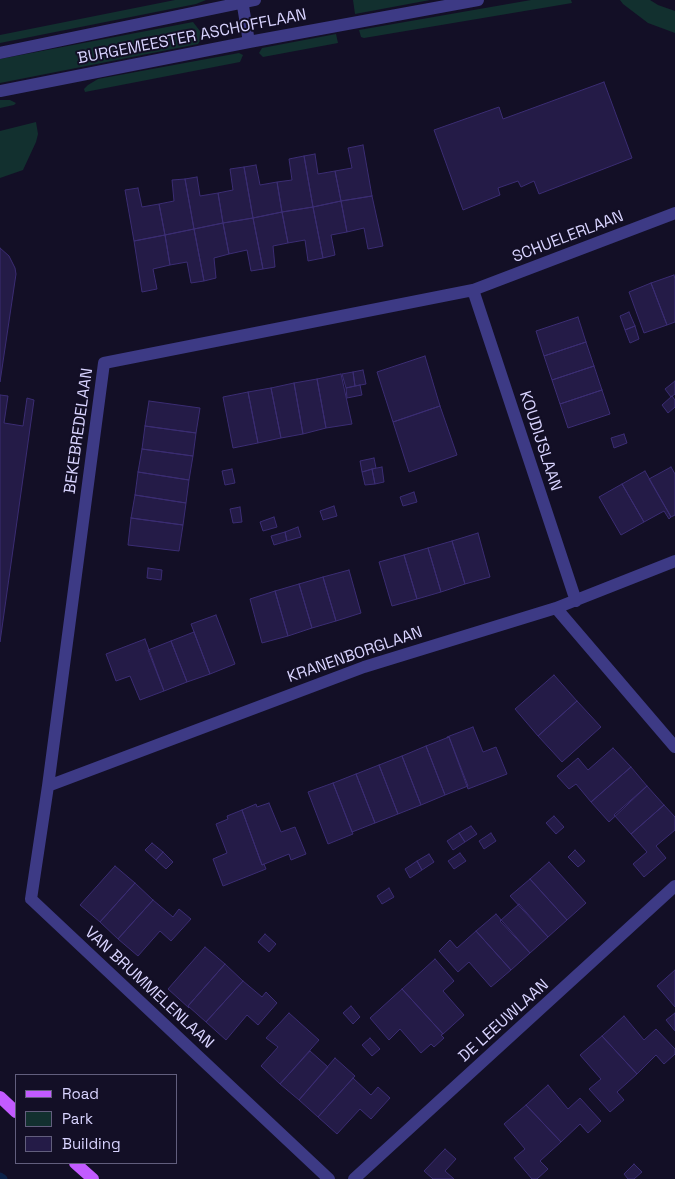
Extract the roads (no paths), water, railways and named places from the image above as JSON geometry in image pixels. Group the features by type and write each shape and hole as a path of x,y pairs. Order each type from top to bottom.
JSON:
{"main road":[{"path":"0,1097 15,1111"},
{"path":"76,1164 93,1179"}],"street":[{"name":"BURGEMEESTER ASCHOFFLAAN","path":"0,91 478,0"},
{"name":"BURGEMEESTER ASCHOFFLAAN","path":"0,53 246,1"},
{"path":"246,1 250,42"},
{"name":"SCHUELERLAAN","path":"473,290 675,214"},
{"name":"KOUDIJSLAAN","path":"473,290 576,601"},
{"name":"BEKEBREDELAAN","path":"48,786 104,364 473,290"},
{"name":"KRANENBORGLAAN","path":"48,786 364,667 556,608 673,566"},
{"path":"556,608 675,747"},
{"name":"VAN BRUMMELENLAAN","path":"48,786 31,899 329,1179"},
{"name":"DE LEEUWLAAN","path":"354,1179 675,886"}]}
